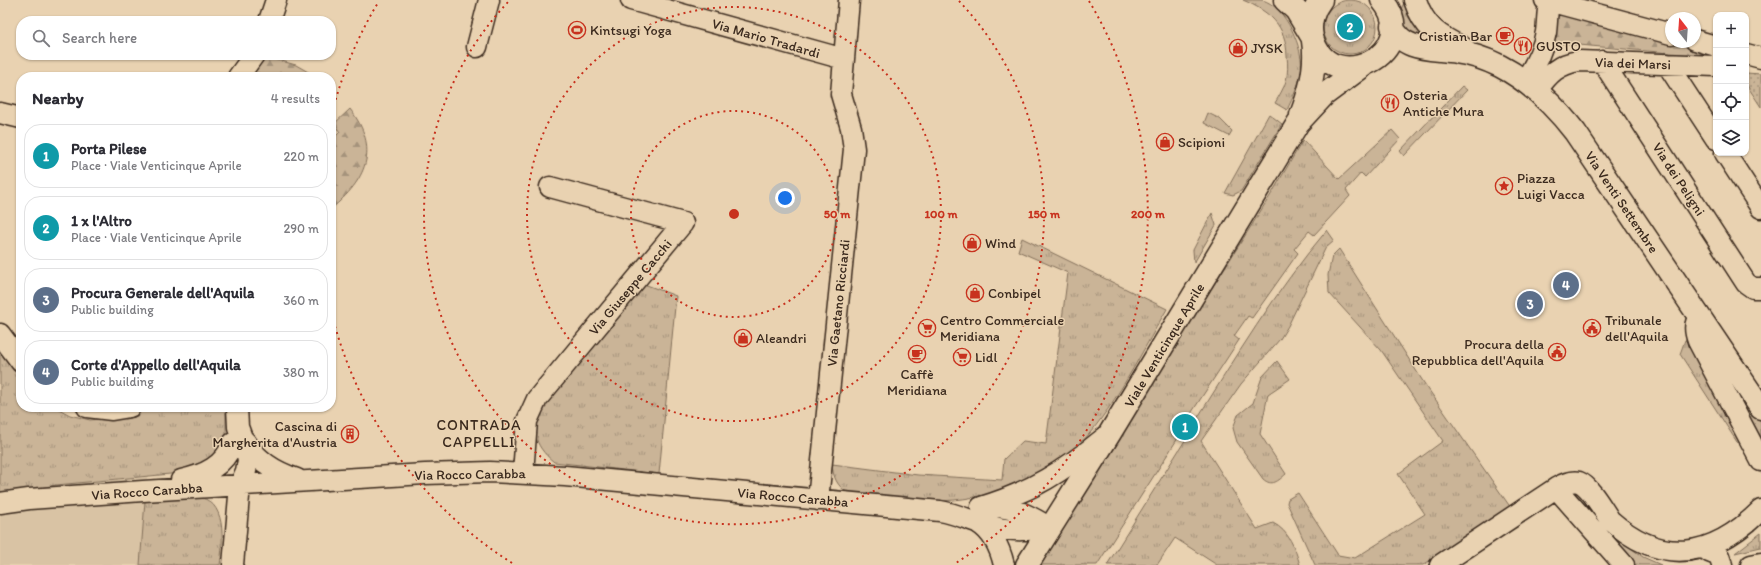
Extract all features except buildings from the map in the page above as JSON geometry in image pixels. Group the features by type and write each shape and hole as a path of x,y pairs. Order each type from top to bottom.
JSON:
{"main road":[{"path":"1285,0 1296,10 1320,52 1330,61 1342,67 1368,63 1383,53 1389,43 1390,10"},
{"name":"Viale Venticinque Aprile","path":"1298,123 1308,95 1312,75 1314,58 1312,38 1313,14 1321,0"},
{"path":"1415,0 1423,20 1432,30 1446,40 1485,59"},
{"name":"Via Venti Settembre","path":"1390,10 1400,38 1408,44 1422,48 1463,53 1485,59 1499,65 1531,85 1556,108 1575,132 1761,408"},
{"name":"Via Venti Settembre","path":"1368,63 1395,55 1440,50"},
{"name":"Viale Venticinque Aprile","path":"1027,565 1110,433 1298,123 1331,88 1368,63"}],"street":[{"path":"271,16 276,0"},
{"path":"477,47 489,0"},
{"name":"Via Mario Tradardi","path":"632,0 844,59"},
{"path":"844,59 849,0"},
{"path":"1573,62 1561,61 1550,57 1545,51 1544,43 1547,5 1665,33"},
{"path":"1701,42 1713,45"},
{"path":"1531,85 1534,65 1544,43"},
{"path":"1749,55 1761,58"},
{"name":"Via Gaetano Ricciardi","path":"818,500 854,149 852,128 841,94 844,59"},
{"path":"242,72 250,60"},
{"name":"Via dei Marsi","path":"1531,85 1553,70 1573,62 1602,61 1713,66"},
{"name":"Via dei Peligni","path":"1602,61 1746,283 1753,288 1761,288"},
{"path":"1667,64 1713,134"},
{"path":"1749,67 1761,68"},
{"path":"0,113 16,117"},
{"path":"1727,156 1761,208"},
{"name":"Via Giuseppe Cacchi","path":"523,473 527,421 537,399 683,223 550,187"},
{"path":"1699,318 1695,326 1698,341 1742,422 1761,461"},
{"path":"0,334 16,355"},
{"path":"233,565 240,485 246,471 248,460 238,436 237,412"},
{"path":"979,515 1044,482 1073,462 1110,433"},
{"path":"238,436 267,466 281,474 305,481"},
{"path":"143,491 154,486 193,478 206,473 222,461 238,436"},
{"name":"Via Rocco Carabba","path":"0,503 29,499 305,481 433,474 523,473 940,511 957,514 979,515 998,507 1020,511 1050,528"},
{"path":"1440,565 1556,488 1569,482 1580,483 1587,488 1621,534 1630,543 1652,558 1674,563 1708,560 1761,510"},
{"path":"1556,488 1572,508 1624,565"},
{"name":"Via Rocco Carabba","path":"979,515 985,527 993,537 1004,565"},
{"path":"1751,565 1761,563"}],"shaded area":[{"path":"147,477 140,565 0,565 0,495 56,485"}],"green space":[{"path":"1243,0 1262,0 1270,4 1286,19 1292,30 1300,52 1301,72 1294,96 1287,110 1275,103 1286,81 1288,68 1284,36 1275,21 1269,15"},
{"path":"1350,0 1360,2 1369,8 1375,17 1377,27 1375,37 1369,46 1360,52 1350,54 1340,52 1331,46 1325,37 1323,27 1325,17 1331,8 1340,2"},
{"path":"1404,3 1409,18 1423,35 1422,37 1408,38 1399,13"},
{"path":"1554,13 1665,41 1665,48 1692,48 1713,53 1713,57 1556,43 1554,42"},
{"path":"257,60 278,60 296,65 308,72 248,72"},
{"path":"1749,73 1761,74 1761,107 1749,89"},
{"path":"1462,86 1467,90 1404,156 1400,151"},
{"path":"350,109 360,124 365,137 367,151 361,175 353,187 336,204 336,136 340,132 336,127 336,122"},
{"path":"1208,113 1220,119 1232,131 1229,136 1204,123"},
{"path":"1269,114 1282,124 1241,191 1233,195 1225,193"},
{"path":"1392,130 1400,139 1365,177 1361,173 1346,190 1350,196 1314,235 1309,231 1294,249 1298,253 1252,318 1248,316 1234,336 1239,340 1190,415 1187,413 1174,435 1178,438 1097,565 1041,565 1162,367 1272,193 1303,140 1339,179"},
{"path":"1212,213 1216,225 1194,263 1193,250"},
{"path":"1327,230 1334,240 1326,247 1288,326 1280,339 1241,384 1201,441 1257,529 1273,523 1279,526 1291,541 1300,565 1217,565 1175,538 1157,565 1107,565 1189,434 1193,425 1257,325 1290,276"},
{"path":"1022,238 1167,309 1108,409 1094,428 1064,459 1039,474 994,493 953,500 933,501 848,493 836,481 832,464 918,475 1002,480 1004,459 1023,441 1046,444 1068,273 1018,251"},
{"path":"1339,249 1424,383 1511,508 1423,565 1315,565 1287,503 1288,499 1298,493 1338,555 1355,558 1425,514 1398,474 1443,441 1381,350 1329,293 1328,275 1332,256"},
{"path":"644,284 676,296 659,474 554,462 542,449 536,436 536,421 543,405"},
{"path":"1699,331 1761,422 1761,446"},
{"path":"1685,340 1688,341 1749,448 1737,442 1680,354"},
{"path":"0,349 16,367 16,412 64,412 90,420 119,417 136,412 226,412 226,439 222,453 191,472 56,485 0,495"},
{"path":"1277,361 1290,379 1268,394 1260,434 1286,474 1278,481 1269,483 1263,479 1237,442 1233,428 1238,415 1253,403 1262,377"},
{"path":"1573,485 1632,549 1643,557 1661,565 1633,565 1568,488"},
{"path":"195,497 206,499 213,505 218,513 222,534 220,565 140,565 145,501"},
{"path":"1761,533 1761,547 1735,553"}],"place":[{"name":"1 x l'Altro","path":"1350,27"},
{"name":"Kintsugi Yoga","path":"577,30"},
{"name":"Cristian Bar","path":"1505,36"},
{"name":"GUSTO","path":"1523,46"},
{"name":"JYSK","path":"1238,48"},
{"name":"Osteria Antiche Mura","path":"1390,103"},
{"name":"Scipioni","path":"1165,142"},
{"name":"Piazza Luigi Vacca","path":"1504,186"},
{"name":"Wind","path":"972,243"},
{"name":"Corte d'Appello dell'Aquila","path":"1566,285"},
{"name":"Conbipel","path":"975,293"},
{"name":"Procura Generale dell'Aquila","path":"1530,304"},
{"name":"Centro Commerciale Meridiana","path":"927,328"},
{"name":"Tribunale dell'Aquila","path":"1592,328"},
{"name":"Aleandri","path":"743,338"},
{"name":"Procura della Repubblica dell'Aquila","path":"1557,352"},
{"name":"Caffè Meridiana","path":"917,354"},
{"name":"Lidl","path":"962,357"},
{"name":"Porta Pilese","path":"1185,427"},
{"name":"Cascina di Margherita d'Austria","path":"350,434"}],"district":[{"name":"CONTRADA CAPPELLI","path":"479,434"}]}
